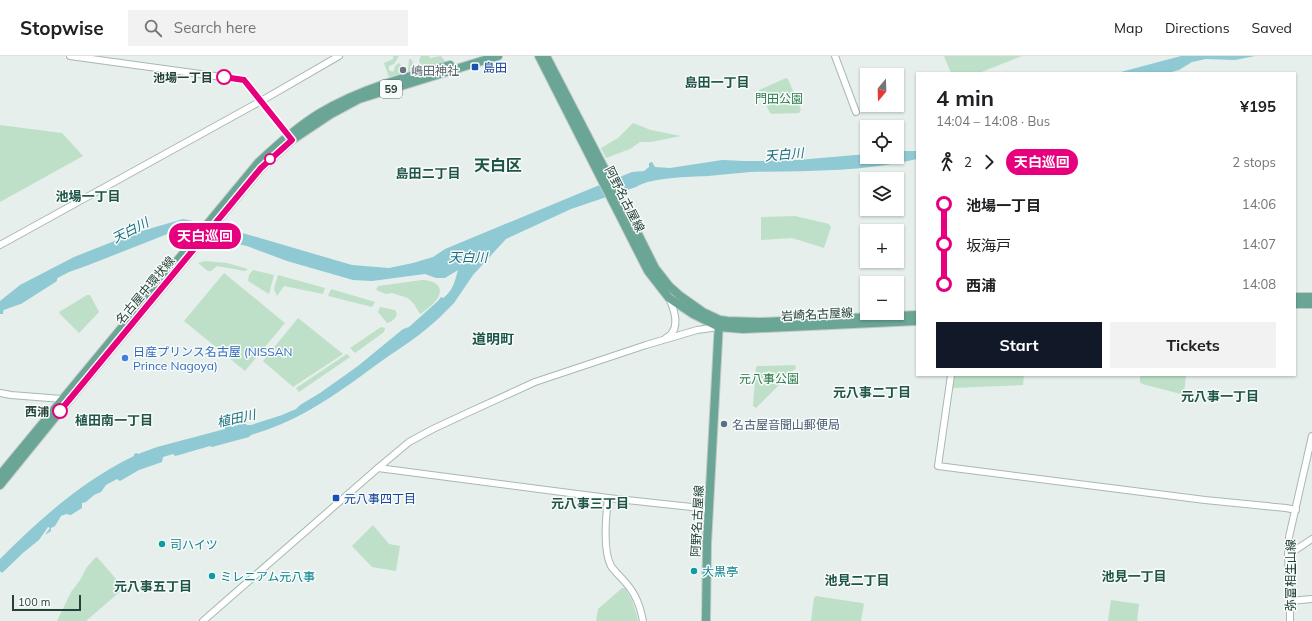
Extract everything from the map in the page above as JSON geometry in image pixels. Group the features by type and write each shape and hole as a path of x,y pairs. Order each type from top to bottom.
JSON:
{"main road":[{"name":"名古屋中環状線","path":"0,475 62,399 216,218 258,163 319,113 356,94 419,73 480,56"},
{"name":"名古屋中環状線","path":"290,138 359,99 498,56"},
{"name":"阿野名古屋線","path":"539,56 600,168 652,269 669,298 694,314 717,323"},
{"name":"阿野名古屋線","path":"546,56 600,168"},
{"name":"名古屋中環状線","path":"0,485 190,249"},
{"name":"阿野名古屋線","path":"652,269 679,295 717,323"},
{"path":"1296,297 1312,297"},
{"path":"1296,304 1312,304"},
{"name":"岩崎名古屋線","path":"717,323 916,314"},
{"name":"岩崎名古屋線","path":"717,323 743,329 916,321"},
{"name":"阿野名古屋線","path":"706,621 705,580 710,509 717,323"}],"street":[{"path":"70,56 244,80 290,138"},
{"path":"0,245 261,101 339,56"},
{"path":"835,56 856,112"},
{"path":"657,342 671,335 676,324 675,312 669,298"},
{"path":"203,621 409,442 433,429 535,382 717,323"},
{"path":"951,376 938,466 1296,510"},
{"path":"0,393 62,399"},
{"name":"弥富相生山線","path":"1290,621 1288,555 1289,537 1312,436"},
{"path":"378,468 608,498 710,509"},
{"path":"608,498 606,533 607,555 614,570 626,583 636,598 643,621"},
{"path":"1288,555 1312,539"},
{"path":"1290,601 1312,599"}],"green space":[{"path":"393,56 399,56 394,64 389,66 389,70 393,72 396,65 399,63 402,66 402,71 408,70 409,59 411,59 416,68 420,65 419,60 421,56 429,56 430,58 441,56 445,61 389,77 384,63 393,59"},
{"path":"944,56 1022,56 982,72 951,72"},
{"name":"門田公園","path":"786,78 788,79 801,110 799,113 772,114 770,113 759,90"},
{"path":"633,123 651,130 681,136 651,142 640,142 630,149 606,158 601,148 618,138"},
{"path":"0,125 62,133 83,156 0,202"},
{"path":"795,216 829,224 831,227 824,248 792,238 761,240 761,217"},
{"path":"205,261 227,263 248,269 245,271 217,266 211,271 208,271 198,263"},
{"path":"253,270 274,275 269,294 248,281 249,275"},
{"path":"224,273 285,323 245,371 184,321"},
{"path":"278,275 325,288 323,294 284,286 277,296 274,289"},
{"path":"422,280 434,283 439,287 440,291 435,301 420,314 408,298 392,293 386,294 376,290 378,286"},
{"path":"331,289 375,302 372,307 328,296"},
{"path":"87,295 90,295 99,312 79,333 59,312"},
{"path":"380,307 395,310 397,314 394,319 387,323 378,312"},
{"path":"298,318 343,354 293,387 263,361"},
{"path":"381,327 385,328 384,332 355,353 350,348"},
{"path":"347,354 350,357 299,392 296,388"},
{"name":"元八事公園","path":"795,365 796,368 756,408 753,406 756,367"},
{"path":"954,376 1024,376 1023,385 953,388"},
{"path":"1140,376 1186,376 1184,393 1181,394 1142,384 1140,382"},
{"path":"373,525 389,544 400,546 396,571 372,567 352,546"},
{"path":"96,557 123,587 123,589 86,621 57,621 71,592 87,567"},
{"path":"622,588 625,588 632,600 638,620 596,621 598,609"},
{"path":"816,596 864,604 861,621 811,621 814,598"},
{"path":"1111,600 1139,604 1137,621 1108,621"}],"water":[{"path":"1181,56 1255,56 1235,60 1206,59 1192,62 1179,70 1172,72 1121,72"},
{"name":"天白川","path":"904,151 916,151 916,159 904,162"},
{"name":"天白川","path":"860,155 860,164 890,164 855,169 750,172 661,179 651,181 571,209 506,239 473,275 454,303 439,318 412,340 336,394 304,413 270,429 249,437 212,447 210,446 175,456 173,454 163,457 162,462 139,470 120,481 117,479 106,485 101,492 82,503 82,508 71,515 66,514 61,516 55,526 51,528 51,531 45,535 50,528 48,527 39,540 2,573 0,571 0,559 46,515 79,489 115,466 134,456 134,454 225,429 224,425 231,423 232,427 244,423 251,425 296,409 358,366 403,329 409,327 441,297 443,298 453,286 458,270 445,278 436,278 425,274 372,281 353,280 287,261 247,246 214,239 196,229 170,233 69,272 4,306 3,314 0,314 0,301 20,285 74,257 135,233 183,219 222,227 352,265 389,268 433,257 445,249 585,191 632,172 644,171 649,167 649,163 652,162 655,167 670,168 722,160 798,160"}],"waterway":[{"name":"天白川","path":"0,307 20,300 53,279"}],"bus line":[{"name":"天白巡回","path":"60,411 261,168 292,140 244,80 224,77"}],"place":[{"name":"島田","path":"475,67"},
{"name":"嶋田神社","path":"403,70"},
{"name":"池場一丁目","path":"224,77"},
{"name":"日産プリンス名古屋 (NISSAN Prince Nagoya)","path":"125,358"},
{"name":"西浦","path":"60,411"},
{"name":"名古屋音聞山郵便局","path":"724,424"},
{"name":"元八事四丁目","path":"336,498"},
{"name":"司ハイツ","path":"162,544"},
{"name":"大黒亭","path":"694,571"},
{"name":"ミレニアム元八事","path":"212,576"}],"district":[{"name":"島田一丁目","path":"717,82"},
{"name":"天白区","path":"498,165"},
{"name":"島田二丁目","path":"428,173"},
{"name":"池場一丁目","path":"88,196"},
{"name":"道明町","path":"493,339"},
{"name":"元八事二丁目","path":"872,392"},
{"name":"元八事一丁目","path":"1220,396"},
{"name":"植田南一丁目","path":"114,420"},
{"name":"元八事三丁目","path":"590,503"},
{"name":"池見一丁目","path":"1134,576"},
{"name":"池見二丁目","path":"857,580"},
{"name":"元八事五丁目","path":"153,586"}],"water label":[{"name":"植田川","path":"236,418"}]}
